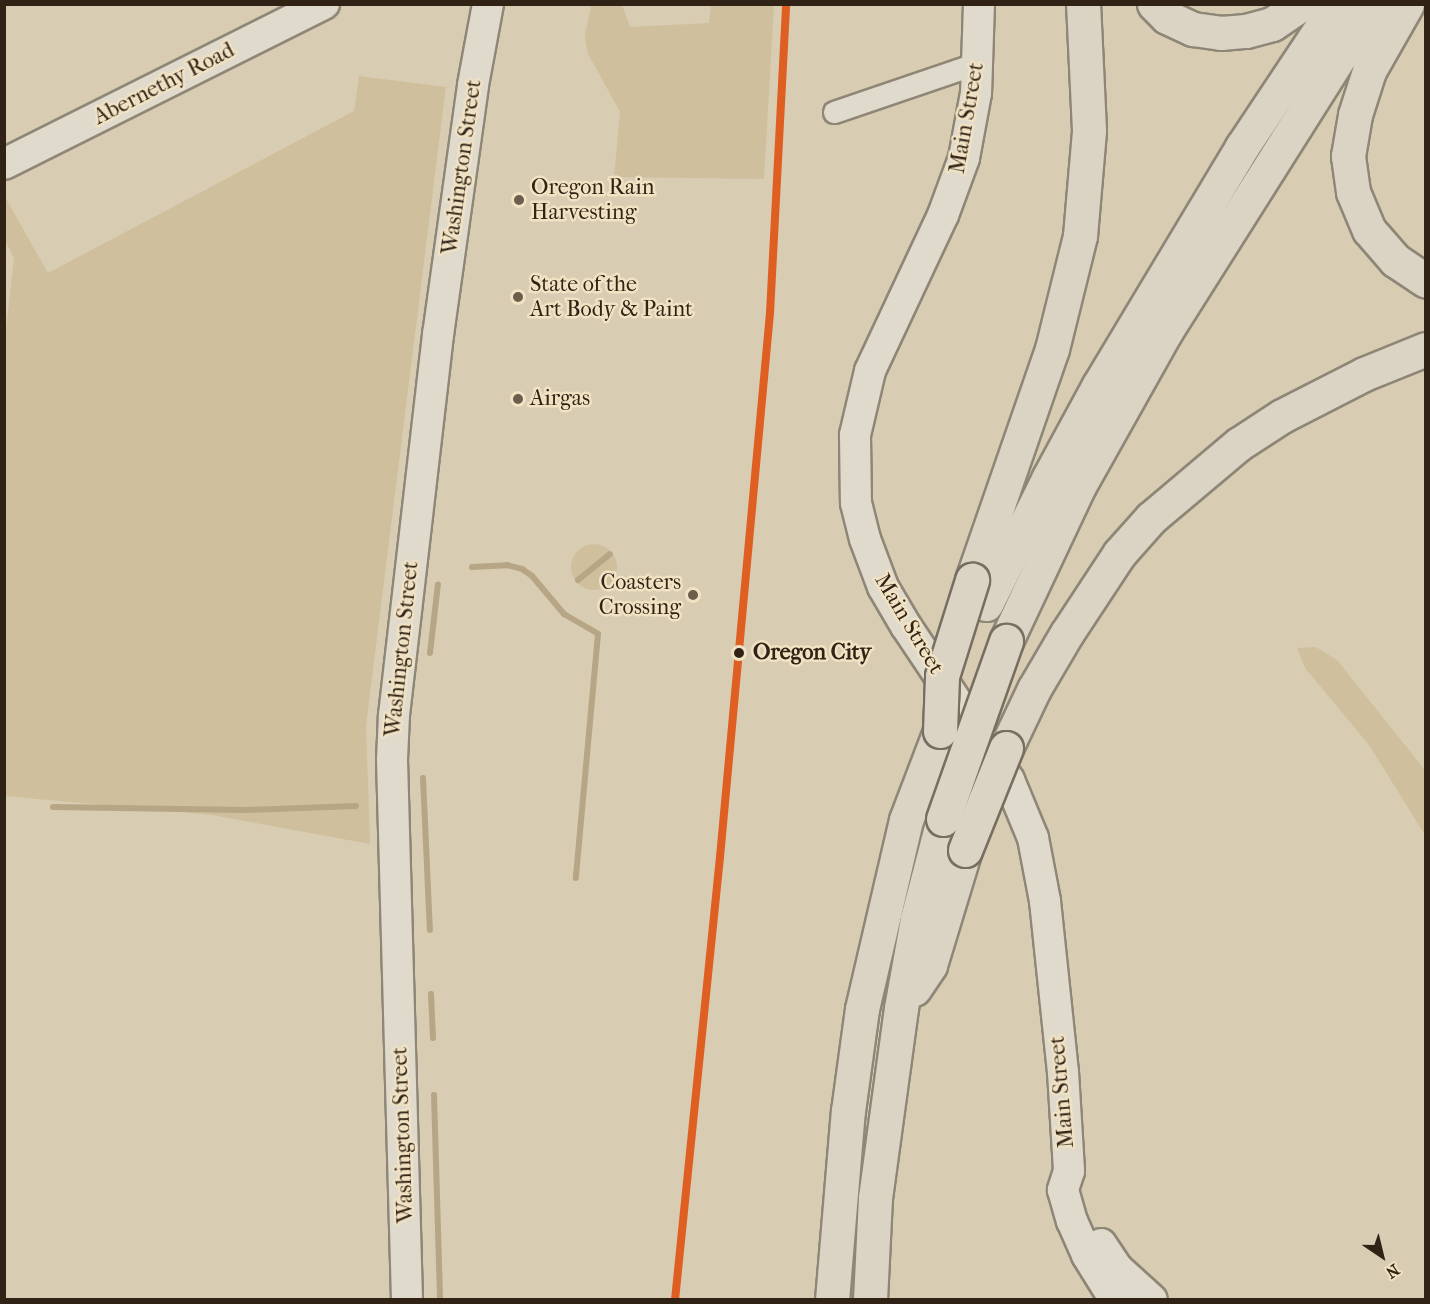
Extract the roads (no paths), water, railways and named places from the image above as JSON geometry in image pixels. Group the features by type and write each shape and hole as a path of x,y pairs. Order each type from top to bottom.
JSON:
{"highway":[{"path":"832,1299 847,1122 862,1010 896,860 919,783 940,730 1052,349 1080,236 1089,130 1083,4"},
{"path":"1154,4 1167,17 1192,29 1221,33 1246,31 1272,24 1302,4"},
{"path":"979,592 1049,477 1104,375 1242,147 1336,4"},
{"path":"870,1299 875,1198 901,1008 917,919 943,819 1006,640 1052,540 1139,377 1233,223 1373,4"},
{"path":"1407,4 1369,71 1355,115 1348,156 1353,192 1369,230 1395,260 1425,281"},
{"path":"901,1008 930,965 965,850 1006,748 1034,689 1067,633 1119,554 1179,492 1239,444 1282,416 1364,374 1425,349"}],"main road":[{"name":"Abernethy Road","path":"4,164 324,4"},
{"name":"Washington Street","path":"407,1299 392,772 394,715 437,346 474,75 488,4"},
{"name":"Main Street","path":"979,4 978,63 972,115 957,179 934,235 878,351 865,390 855,435 856,503 867,545 883,587 906,626 1009,780 1033,838 1045,902 1063,1072 1069,1171 1063,1190 1072,1221 1087,1255 1115,1299"},
{"name":"Main Street","path":"1069,1171 1081,1186 1100,1242 1117,1268 1152,1299"}],"street":[{"path":"834,112 978,63"}],"waterway":[{"path":"578,580 610,554"},
{"path":"472,567 507,565 522,569 532,576 564,614 598,634 576,878"},
{"path":"430,653 438,584"},
{"path":"423,778 430,930"},
{"path":"53,807 245,810 356,806"},
{"path":"431,994 433,1038"},
{"path":"434,1095 440,1300"}],"place":[{"name":"Oregon Rain Harvesting","path":"519,200"},
{"name":"State of the Art Body & Paint","path":"518,297"},
{"name":"Airgas","path":"518,399"},
{"name":"Coasters Crossing","path":"693,595"},
{"name":"Oregon City","path":"739,653"}]}
